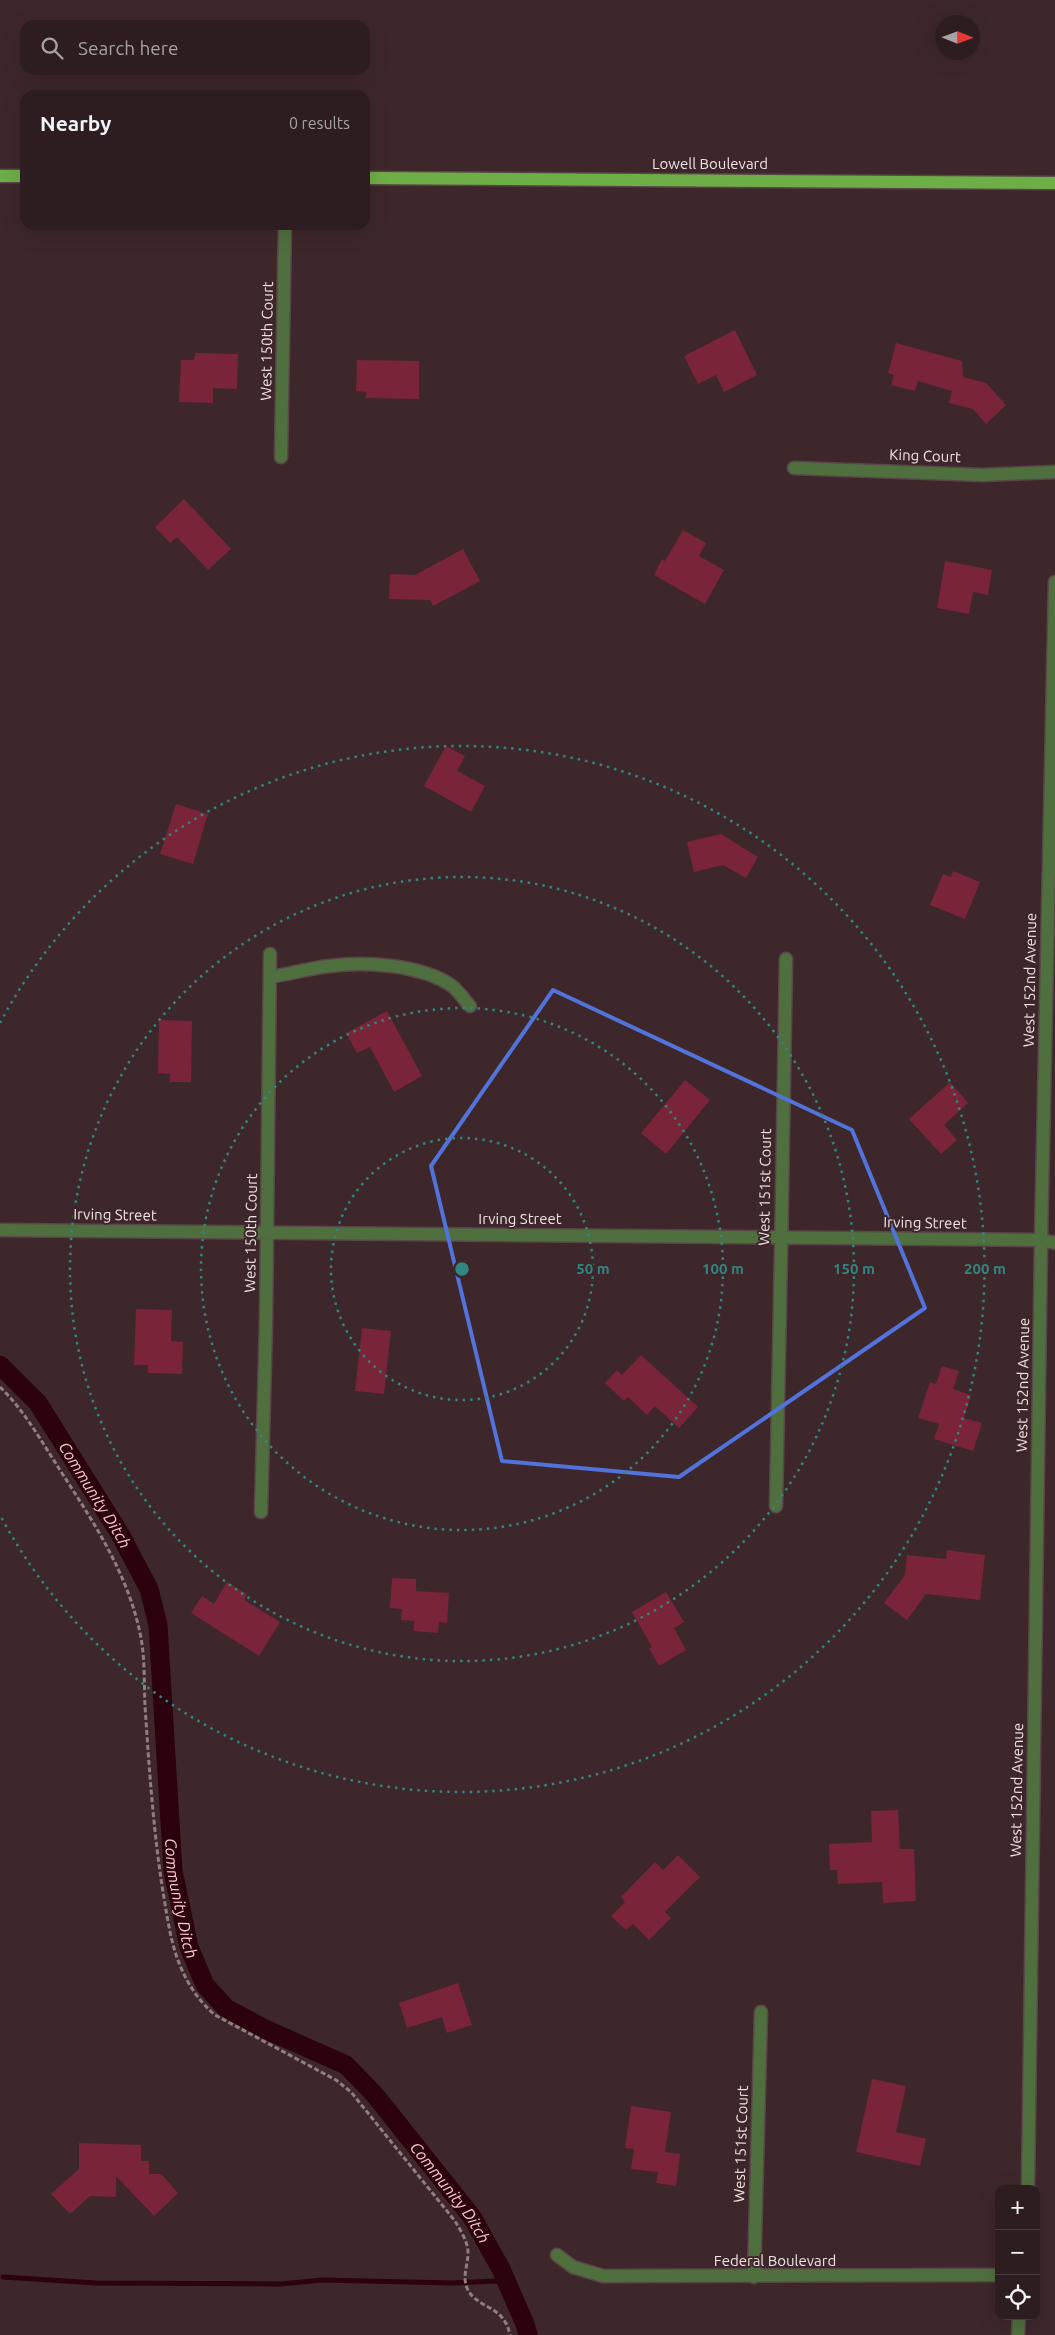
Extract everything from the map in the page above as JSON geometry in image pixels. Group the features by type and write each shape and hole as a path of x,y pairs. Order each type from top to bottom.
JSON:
{"main road":[{"path":"0,176 20,176"},
{"name":"Lowell Boulevard","path":"370,178 1055,183"}],"street":[{"name":"West 150th Court","path":"281,457 286,230"},
{"name":"King Court","path":"794,468 982,475 1055,472"},
{"name":"West 152nd Avenue","path":"1028,2185 1040,1240 1055,582"},
{"name":"West 150th Court","path":"261,1512 270,954"},
{"name":"West 151st Court","path":"776,1506 786,959"},
{"path":"270,978 330,966 368,964 435,976 453,987 470,1006"},
{"name":"Irving Street","path":"0,1230 1040,1240 1055,1243"},
{"name":"West 151st Court","path":"754,2277 761,2012"},
{"name":"Federal Boulevard","path":"557,2255 573,2267 603,2276 995,2275"},
{"path":"1018,2335 1019,2320"}],"path":[{"path":"0,1387 40,1439 77,1497 119,1569 132,1599 142,1641 151,1780 168,1924 176,1956 189,1984 204,2005 216,2015 336,2080 351,2092 455,2220 466,2242 468,2252 465,2277 467,2289 475,2299 504,2317 510,2335"}],"highlighted area":[{"path":"553,990 852,1130 925,1308 679,1477 502,1461 431,1166"}],"building":[{"path":"735,330 757,375 724,392 716,375 698,384 684,356"},
{"path":"896,343 962,361 963,377 986,383 1006,405 986,424 973,409 949,403 952,391 918,381 915,391 891,385 894,375 888,373"},
{"path":"195,353 238,354 237,389 213,388 213,403 179,402 181,360 194,360"},
{"path":"357,360 419,361 419,399 366,398 366,392 356,391"},
{"path":"184,499 231,549 208,570 177,537 170,543 155,527"},
{"path":"683,530 706,543 699,556 724,570 705,604 654,575 662,559 665,561"},
{"path":"463,549 480,581 433,606 430,600 389,599 390,574 415,575"},
{"path":"945,561 992,570 988,595 973,592 969,614 937,608"},
{"path":"446,746 465,756 457,771 485,786 471,812 424,786"},
{"path":"176,804 208,814 193,864 160,854"},
{"path":"721,834 758,857 746,878 723,865 694,872 687,842"},
{"path":"953,871 980,882 965,919 930,905 943,874 951,877"},
{"path":"387,1011 422,1076 394,1092 370,1047 357,1053 346,1033"},
{"path":"159,1020 192,1021 191,1082 170,1082 170,1074 158,1073"},
{"path":"685,1080 710,1100 666,1154 641,1133"},
{"path":"950,1082 968,1103 944,1125 957,1140 941,1154 909,1119"},
{"path":"136,1309 172,1310 171,1341 183,1342 182,1374 148,1373 148,1365 134,1365"},
{"path":"362,1328 391,1331 384,1394 355,1391"},
{"path":"641,1355 698,1407 679,1428 655,1406 647,1415 628,1397 624,1401 605,1383 617,1370 622,1375"},
{"path":"942,1366 959,1371 953,1389 971,1395 964,1418 982,1423 973,1451 934,1439 939,1424 918,1418 930,1382 936,1384"},
{"path":"947,1550 985,1555 980,1600 926,1594 907,1620 884,1603 905,1575 907,1555 946,1559"},
{"path":"392,1578 416,1579 416,1591 449,1593 447,1623 439,1622 438,1633 414,1631 414,1621 401,1620 402,1609 390,1608"},
{"path":"227,1582 247,1594 244,1600 280,1622 259,1656 191,1613 202,1596 214,1604"},
{"path":"666,1592 684,1622 674,1628 686,1650 659,1666 649,1648 652,1647 632,1612"},
{"path":"898,1810 900,1849 914,1849 916,1901 883,1903 882,1882 838,1884 837,1870 830,1870 829,1844 872,1842 871,1811"},
{"path":"678,1855 700,1877 665,1912 671,1918 649,1940 633,1924 626,1930 611,1916 625,1902 621,1897 655,1862 663,1870"},
{"path":"458,1983 472,2025 447,2033 442,2017 407,2028 399,2003"},
{"path":"872,2079 906,2086 896,2132 926,2139 920,2166 856,2152"},
{"path":"631,2106 671,2112 665,2152 680,2154 676,2186 656,2183 658,2172 631,2169 634,2149 625,2148"},
{"path":"79,2143 141,2145 141,2161 149,2161 149,2174 161,2174 178,2193 154,2216 116,2176 116,2197 90,2196 70,2214 51,2194 79,2169"}],"waterway":[{"name":"Community Ditch","path":"0,1365 38,1403 120,1534 149,1589 158,1625 173,1871 189,1947 205,1985 226,2008 265,2029 346,2065 375,2095 472,2217 501,2269 528,2335"},
{"path":"3,2277 96,2283 281,2284 322,2280 452,2283 497,2281 508,2284"}]}
